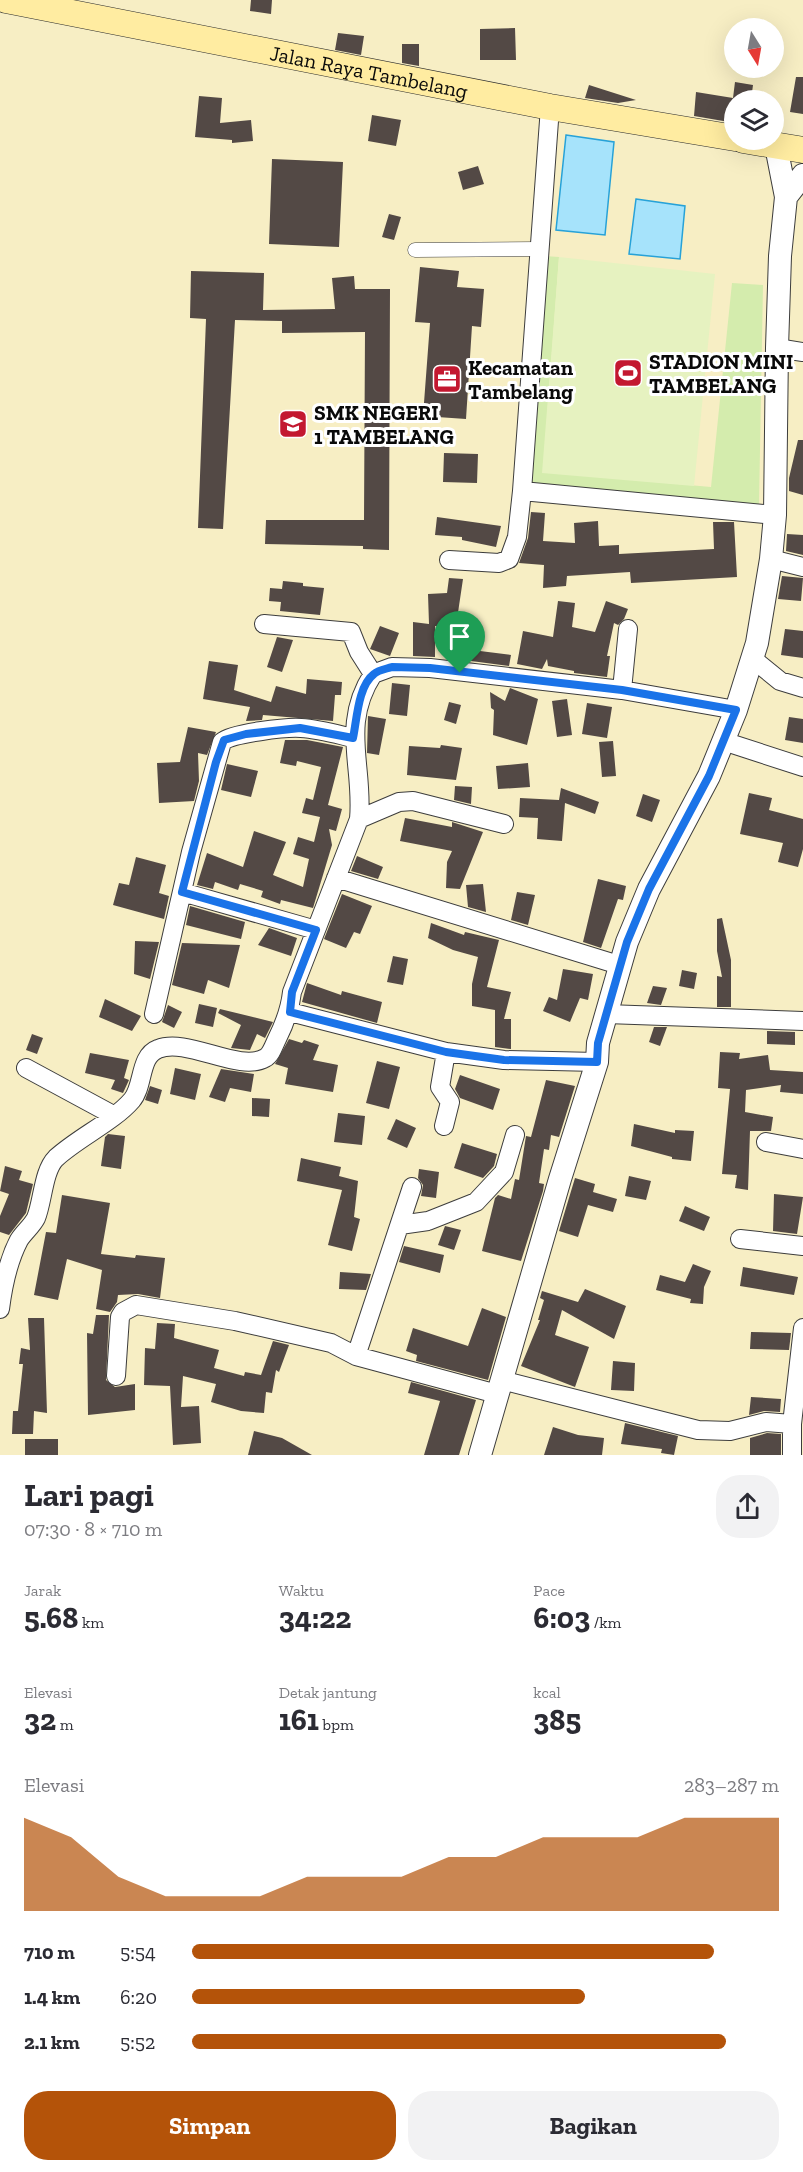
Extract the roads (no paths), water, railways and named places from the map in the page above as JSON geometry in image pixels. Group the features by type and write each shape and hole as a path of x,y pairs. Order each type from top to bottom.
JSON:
{"main road":[{"name":"Jalan Raya Tambelang","path":"6,0 550,107 724,136"},
{"path":"784,147 803,150"}],"street":[{"path":"449,560 499,563 509,559 518,537 550,107"},
{"path":"480,1455 597,1062 598,1043 619,965 649,889 685,824 723,741 753,659 771,560 775,515 780,256 786,197 777,150"},
{"path":"786,197 803,175"},
{"path":"415,250 539,249"},
{"path":"777,348 803,352"},
{"path":"522,490 775,515"},
{"path":"771,560 803,567"},
{"path":"264,624 351,632 359,652 373,674"},
{"path":"622,690 628,629"},
{"path":"753,659 780,681 803,688"},
{"path":"0,1309 2,1280 21,1236 35,1220 54,1160 132,1101 138,1091 147,1057 152,1052 166,1047 186,1048 235,1060 262,1060 269,1055 290,1012 292,992 359,819 361,800 353,738 361,699 373,674 392,667 430,668 622,690 736,710"},
{"path":"154,1014 182,892 216,762 224,740 246,734 300,728 353,738"},
{"path":"723,741 803,767"},
{"path":"359,819 406,801 504,824"},
{"path":"336,878 619,965"},
{"path":"182,892 316,930"},
{"path":"290,1012 446,1052 504,1060 597,1062"},
{"path":"606,1014 803,1021"},
{"path":"444,1126 450,1102 440,1087 446,1052"},
{"path":"26,1068 113,1115"},
{"path":"400,1225 428,1221 476,1202 504,1172 515,1135"},
{"path":"766,1142 803,1149"},
{"path":"356,1356 412,1187"},
{"path":"740,1239 803,1246"},
{"path":"116,1376 120,1317 123,1312 136,1305 235,1321 299,1335 331,1343 356,1356 698,1430 730,1431 766,1422 792,1424"},
{"path":"792,1455 792,1424 803,1328"}],"water":[{"path":"566,135 614,142 605,235 556,230"},
{"path":"636,199 685,206 680,259 629,254"}],"place":[{"name":"STADION MINI TAMBELANG","path":"628,373"},
{"name":"Kecamatan Tambelang","path":"447,379"},
{"name":"SMK NEGERI 1 TAMBELANG","path":"293,424"}]}
